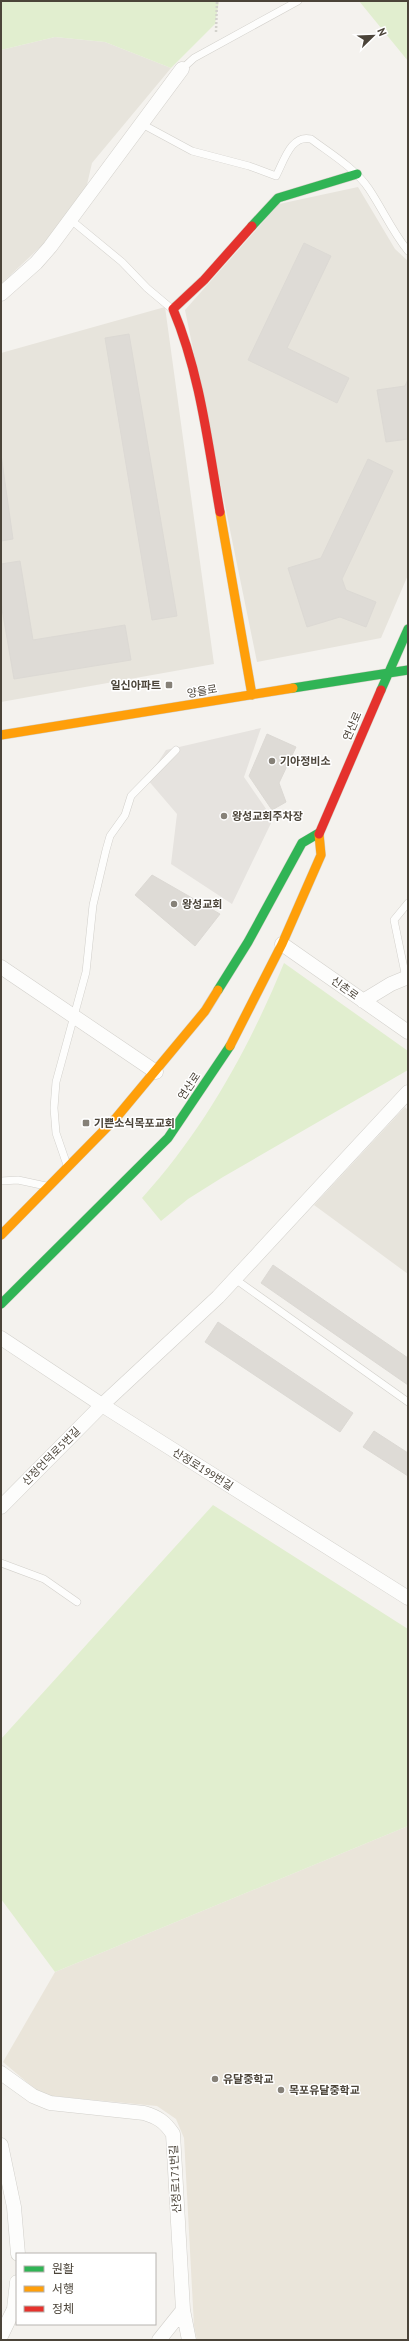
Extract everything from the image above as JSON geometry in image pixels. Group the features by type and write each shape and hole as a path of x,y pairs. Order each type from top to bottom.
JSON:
{"street":[{"path":"1,294 36,263 71,220 182,69"},
{"path":"252,695 203,412 184,335 173,309 204,280 278,198 357,174"},
{"name":"연산로","path":"1,1304 168,1138 230,1046 282,944 322,855 319,834 387,674 408,629"},
{"name":"양을로","path":"1,735 408,670"},
{"path":"1,1235 116,1118 156,1072 205,1011 248,942 302,843 319,834"},
{"name":"신촌로","path":"282,944 408,1032"},
{"path":"1,966 156,1072"},
{"path":"363,1001 391,984 407,977"},
{"name":"산정언덕로5번길","path":"1,1506 102,1405 235,1279 408,1092"},
{"name":"산정로199번길","path":"1,1338 102,1405 408,1598"},
{"name":"산정로171번길","path":"1,2073 33,2096 50,2103 144,2113 154,2116 167,2125 173,2134 174,2144 183,2310 188,2340"},
{"path":"1,2145 14,2207 18,2253"},
{"path":"1,2336 14,2309 16,2291"},
{"path":"159,2340 183,2310"}],"lane":[{"path":"182,69 194,58 298,1"},
{"path":"142,124 192,151 249,166 276,176 295,140 303,137 311,139 357,174 369,188 394,234 408,251"},
{"path":"71,220 122,262 147,288 173,309"},
{"path":"67,1167 56,1133 54,1108 56,1082 86,972 93,905 110,836 125,815 131,796 176,750"},
{"path":"407,977 394,920 408,903"},
{"path":"1,1181 18,1180 48,1187"},
{"path":"235,1279 408,1402"},
{"path":"1,1563 44,1579 77,1602"}],"path":[{"path":"217,1 216,38 221,43"}],"shaded area":[{"path":"55,37 105,42 171,68 92,163 86,189 53,235 1,284 1,50"},
{"path":"358,187 395,249 408,261 408,575 381,638 257,662 185,310 279,204"},
{"name":"일신아파트","path":"165,307 214,664 1,702 1,353"},
{"name":"왕성교회주차장","path":"261,728 244,777 273,819 232,904 171,864 177,814 147,779 166,750"},
{"path":"405,1107 408,1110 408,1274 314,1205"},
{"name":"유달중학교","path":"408,1826 408,2340 197,2340 194,2326 184,2138 176,2119 157,2106 42,2095 3,2062 55,1972"}],"green space":[{"path":"1,1 219,1 215,24 171,68 105,42 55,37 1,50"},
{"path":"359,1 408,1 408,61"},
{"path":"284,963 408,1051 408,1070 223,1177 188,1199 161,1221 142,1198 185,1145 223,1087 256,1026"},
{"path":"213,1505 408,1629 408,1826 55,1972 1,1899 1,1739"}],"building":[{"path":"304,243 331,256 287,348 349,378 337,403 248,360"},
{"path":"129,334 177,616 152,620 105,338"},
{"path":"408,379 408,439 386,442 377,390 405,386"},
{"path":"1,454 13,539 1,541"},
{"path":"368,459 393,471 342,579 346,590 376,602 366,627 340,617 307,627 288,568 321,558"},
{"path":"20,561 33,640 125,625 131,660 14,679 1,603 1,564"},
{"name":"기아정비소","path":"267,734 296,747 279,783 286,802 272,810 249,776"},
{"name":"왕성교회","path":"152,875 220,914 195,946 135,895"},
{"path":"273,1265 408,1358 408,1385 261,1283"},
{"path":"218,1322 353,1413 340,1432 205,1342"},
{"path":"374,1431 408,1453 408,1476 363,1447"}],"traffic: fast":[{"path":"252,226 278,198 357,174"},
{"path":"381,690 408,629"},
{"path":"293,688 408,670"},
{"path":"218,990 248,942 302,843 319,833"},
{"path":"1,1304 168,1138 230,1046"}],"traffic: slow":[{"path":"220,512 252,695"},
{"path":"1,735 293,688"},
{"path":"230,1046 282,944 321,855 319,834"},
{"path":"1,1235 116,1118 205,1011 218,990"}],"traffic: jam":[{"path":"220,512 197,383 173,309 204,280 252,226"},
{"path":"319,834 381,690"}],"place":[{"name":"일신아파트","path":"169,685"},
{"name":"기아정비소","path":"272,761"},
{"name":"왕성교회주차장","path":"224,816"},
{"name":"왕성교회","path":"174,904"},
{"name":"기쁜소식목포교회","path":"86,1123"},
{"name":"유달중학교","path":"215,2079"},
{"name":"목포유달중학교","path":"281,2090"}]}
